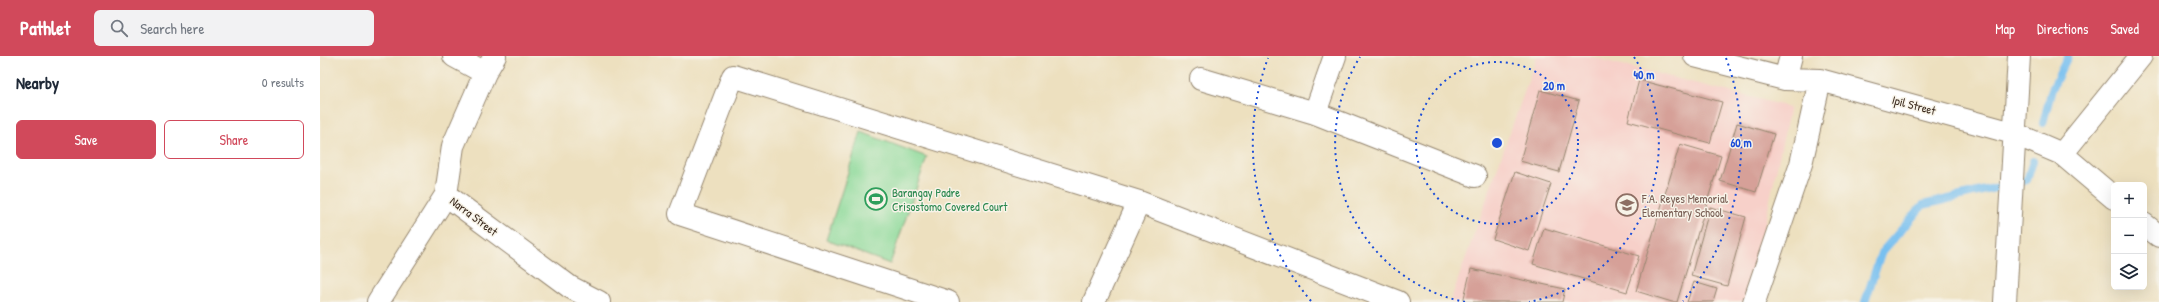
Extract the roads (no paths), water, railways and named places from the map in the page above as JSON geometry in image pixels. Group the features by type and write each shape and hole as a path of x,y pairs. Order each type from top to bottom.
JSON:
{"street":[{"name":"Narra Street","path":"454,56 490,65 453,146 446,195 570,287 599,302"},
{"path":"1315,113 1335,56"},
{"name":"Ipil Street","path":"1695,56 1785,79 1820,80 2013,133 2062,154 2111,195"},
{"path":"1785,79 1791,56"},
{"path":"2005,302 2013,133 2019,56"},
{"path":"2062,154 2141,56"},
{"path":"948,302 680,214 733,76 1139,202 1398,302"},
{"path":"1201,79 1315,113 1474,176"},
{"path":"1754,302 1801,164 1820,80"},
{"path":"378,302 446,195"},
{"path":"1094,302 1139,202"},
{"path":"2147,226 2159,236"}],"waterway":[{"path":"2043,123 2052,89 2068,56"},
{"path":"2022,181 2027,180 2033,161"},
{"path":"1865,302 1881,253 1923,205 2003,186"}],"place":[{"name":"Barangay Padre Crisostomo Covered Court","path":"876,199"},
{"name":"F.A. Reyes Memorial Elementary School","path":"1627,205"}]}
